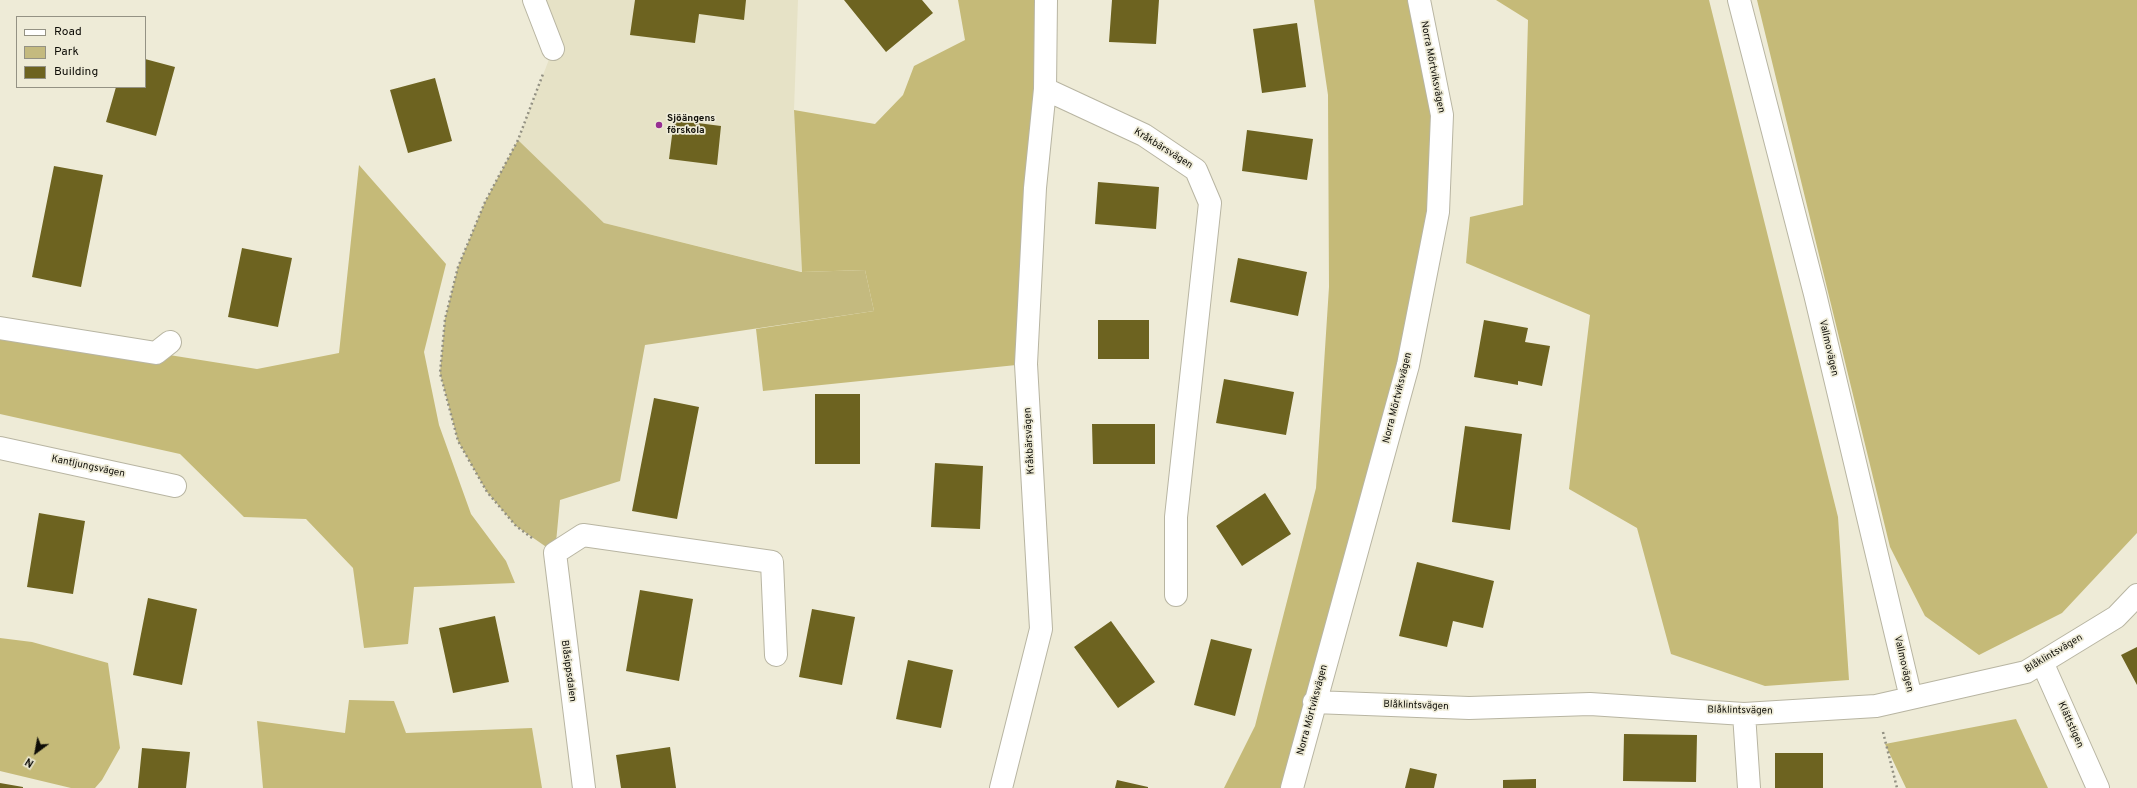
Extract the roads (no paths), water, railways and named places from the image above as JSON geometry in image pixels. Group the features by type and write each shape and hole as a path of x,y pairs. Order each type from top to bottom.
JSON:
{"street":[{"path":"534,0 553,49"},
{"name":"Kråkbärsvägen","path":"1001,788 1041,628 1026,364 1035,188 1045,89 1046,0"},
{"name":"Norra Mörtviksvägen","path":"1292,788 1314,702 1408,365 1438,212 1442,115 1419,0"},
{"name":"Vallmovägen","path":"1739,0 1815,294 1911,698"},
{"name":"Kråkbärsvägen","path":"1045,89 1144,135 1196,170 1210,203 1176,517 1176,595"},
{"path":"0,328 156,353 170,342"},
{"name":"Kantljungsvägen","path":"0,448 175,486"},
{"name":"Blåsippsdalen","path":"584,788 555,553 583,534 772,562 776,655"},
{"name":"Blåklintsvägen","path":"1314,702 1470,708 1590,704 1744,714 1876,706 2026,672 2116,617 2137,595"},
{"name":"Klättstigen","path":"2042,662 2098,788"},
{"path":"1744,714 1749,788"}],"place":[{"name":"Sjöängens förskola","path":"659,125"}]}
